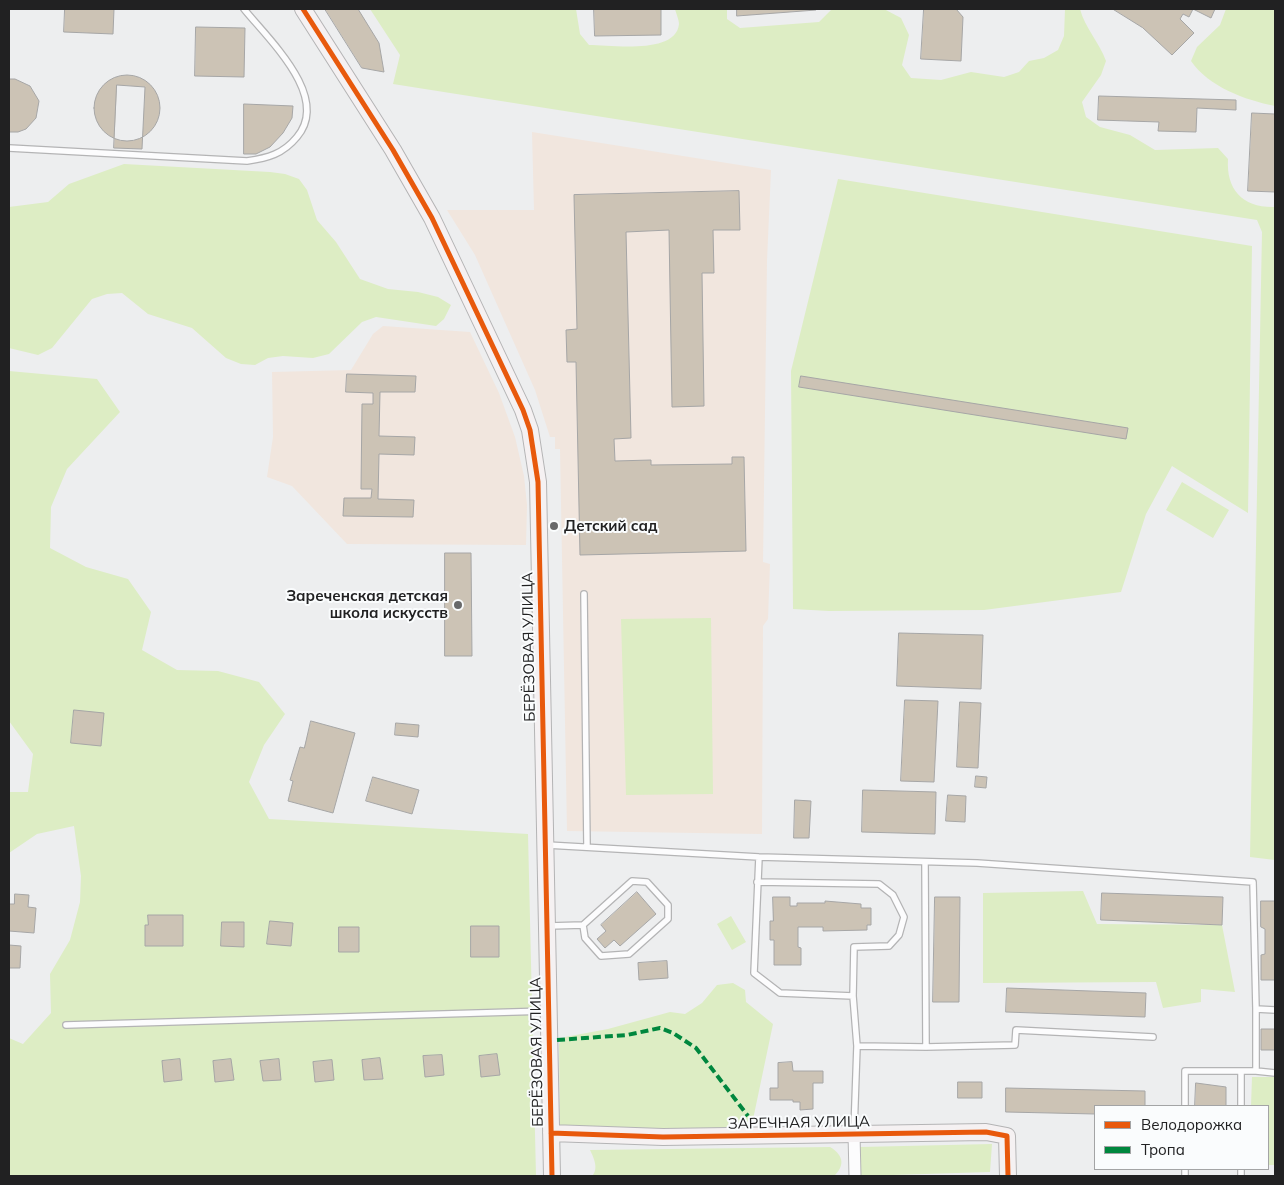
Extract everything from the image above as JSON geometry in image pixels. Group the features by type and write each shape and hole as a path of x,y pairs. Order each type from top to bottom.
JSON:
{"street":[{"name":"БЕРЁЗОВАЯ УЛИЦА","path":"303,9 393,150 432,218 510,380 530,430 538,482 552,1176"},
{"name":"ЗАРЕЧНАЯ УЛИЦА","path":"551,1133 663,1137 986,1132 1007,1136 1008,1176"},
{"path":"854,1134 855,1176"}],"lane":[{"path":"9,148 247,161 268,158 281,152 302,132 308,119 305,92 296,74 244,9"},
{"path":"584,594 587,846"},
{"path":"545,845 587,846 759,858 925,864 977,863 1253,882 1256,1071"},
{"path":"759,858 754,973 780,993 854,996"},
{"path":"925,864 926,1047"},
{"path":"547,926 583,925 632,881 647,882 668,905 668,919 629,954 601,956 585,938 583,925"},
{"path":"757,882 879,884 893,896 904,916 900,935 889,946 854,947 857,1046 854,1134"},
{"path":"1256,1009 1275,1010"},
{"path":"66,1025 549,1011"},
{"path":"857,1046 1016,1045 1016,1030 1153,1037"},
{"path":"1185,1105 1185,1071 1275,1072"},
{"path":"1241,1071 1241,1105"}],"shaded area":[{"path":"532,132 771,170 767,261 763,562 770,564 768,619 763,626 762,834 567,831 560,449 555,449 555,437 550,437 535,390 475,255 447,210 534,210"},
{"path":"383,326 470,332 499,393 515,437 524,476 527,505 526,545 347,544 292,486 267,477 273,437 272,372 351,370 373,334"}],"green space":[{"path":"370,9 576,9 580,34 589,45 626,47 655,44 667,40 675,34 679,24 675,9 727,9 727,19 740,28 819,22 832,9 884,9 901,18 909,35 902,65 911,78 941,80 971,72 1004,77 1019,72 1029,61 1044,58 1058,50 1064,36 1065,9 1080,9 1106,61 1101,75 1082,102 1086,117 1100,127 1130,135 1155,150 1218,148 1228,159 1230,180 1239,195 1254,204 1275,207 1275,860 1250,857 1262,232 1257,220 393,84 400,55"},
{"path":"1226,9 1275,9 1275,106 1228,91 1208,78 1191,61 1197,47 1220,25"},
{"path":"124,164 270,172 285,174 299,179 307,190 317,220 336,242 360,279 388,289 418,292 438,297 451,305 444,319 436,326 376,317 362,322 329,354 313,358 283,356 268,358 255,365 241,364 226,358 192,328 148,314 122,293 107,294 92,299 52,348 38,355 9,348 9,207 48,202 69,184"},
{"path":"838,179 1252,246 1248,513 1172,466 1146,514 1121,592 984,610 829,611 793,609 791,371"},
{"path":"9,371 97,379 120,412 67,469 51,507 50,548 86,567 128,579 151,612 142,650 177,670 218,671 259,682 285,714 264,745 249,782 269,819 528,834 536,1176 9,1176 9,1038 23,1044 51,1013 50,974 70,940 80,902 81,876 74,826 37,834 9,853 9,792 28,792 33,754 9,721"},
{"path":"1182,482 1229,510 1213,538 1166,510"},
{"path":"711,618 713,794 626,795 621,619"},
{"path":"1083,891 1097,924 1222,925 1235,992 1201,989 1201,1002 1163,1008 1156,982 983,983 983,893"},
{"path":"731,916 746,942 732,950 717,924"},
{"path":"733,983 745,990 746,1002 773,1024 751,1129 560,1132 559,1044 565,1037 608,1029 670,1012 685,1014 702,1003 717,985"},
{"path":"1252,1077 1275,1077 1275,1165 1269,1165 1269,1105 1251,1105"},
{"path":"992,1144 990,1172 860,1176 860,1147"},
{"path":"830,1147 840,1156 841,1160 841,1167 835,1175 592,1176 595,1167 590,1150"}],"building":[{"path":"65,9 114,9 113,34 64,32"},
{"path":"325,9 358,9 379,43 384,72 362,68"},
{"path":"594,9 661,9 661,35 595,36"},
{"path":"737,9 816,9 816,10 737,16"},
{"path":"924,9 956,9 963,17 961,61 921,59"},
{"path":"1113,9 1193,9 1189,17 1183,14 1180,19 1194,33 1172,55 1143,28"},
{"path":"1193,9 1215,9 1211,18"},
{"path":"196,27 245,28 244,77 195,76"},
{"path":"127,75 140,78 150,85 157,95 160,108 157,121 150,131 140,138 127,141 114,138 104,131 97,121 94,108 97,95 104,85 114,78"},
{"path":"9,79 15,79 30,86 39,101 36,118 26,129 18,132 9,132"},
{"path":"117,85 145,87 142,149 114,148"},
{"path":"1099,96 1236,100 1236,110 1197,108 1196,132 1158,131 1159,122 1098,120"},
{"path":"244,104 293,106 292,118 283,133 270,147 256,154 244,154"},
{"path":"1252,113 1275,114 1275,192 1248,191"},
{"path":"739,191 740,230 713,230 714,273 702,273 704,406 672,407 669,230 626,232 631,438 614,439 615,461 651,460 651,465 732,464 732,457 744,457 746,551 580,555 576,362 567,362 566,330 577,329 574,195"},
{"path":"347,374 416,376 415,392 380,392 379,436 415,437 414,455 379,454 378,499 414,500 413,517 343,516 344,498 371,498 372,489 361,489 362,404 373,404 373,393 346,392"},
{"path":"801,376 1128,428 1126,439 799,387"},
{"name":"Зареченская детская школа искусств","path":"445,553 471,553 472,656 445,656"},
{"path":"899,633 983,635 981,689 897,686"},
{"path":"905,700 938,701 934,782 901,781"},
{"path":"960,702 981,703 978,768 957,767"},
{"path":"74,710 104,713 101,746 71,743"},
{"path":"311,721 355,733 333,813 288,801 293,781 290,780 300,747 304,748"},
{"path":"396,723 419,725 418,737 395,735"},
{"path":"976,776 987,777 986,788 975,787"},
{"path":"373,777 419,790 412,814 366,801"},
{"path":"863,790 936,792 935,834 862,832"},
{"path":"948,795 966,796 965,822 946,821"},
{"path":"795,800 811,801 809,838 794,838"},
{"path":"637,892 656,914 620,946 614,940 605,948 597,939 606,931 601,925"},
{"path":"1102,893 1223,897 1222,925 1101,920"},
{"path":"15,894 29,895 28,907 36,908 34,933 9,931 9,904 14,904"},
{"path":"773,897 790,897 790,906 797,906 797,903 825,903 825,901 861,904 861,908 871,908 871,925 867,925 867,930 823,931 823,927 798,927 798,947 801,948 801,965 774,965 774,940 770,940 770,921 773,921"},
{"path":"935,897 960,897 959,1002 933,1002"},
{"path":"1261,901 1275,901 1275,980 1261,980 1261,955 1265,954 1265,929 1261,927"},
{"path":"148,915 183,915 183,946 145,946 145,925 148,925"},
{"path":"270,921 293,923 291,946 267,944"},
{"path":"222,922 244,922 244,947 221,946"},
{"path":"471,926 499,926 499,957 471,957"},
{"path":"339,927 359,927 359,952 339,952"},
{"path":"9,945 21,946 20,968 9,968"},
{"path":"667,961 668,978 639,980 638,963"},
{"path":"1007,988 1146,993 1145,1017 1006,1012"},
{"path":"1261,1029 1275,1029 1275,1050 1261,1050"},
{"path":"497,1054 500,1075 481,1077 479,1056"},
{"path":"442,1055 444,1075 425,1077 423,1056"},
{"path":"380,1058 383,1079 364,1080 362,1060"},
{"path":"180,1059 182,1080 164,1082 162,1061"},
{"path":"231,1059 234,1080 215,1082 213,1061"},
{"path":"279,1059 281,1080 263,1081 260,1061"},
{"path":"332,1060 334,1080 315,1082 313,1062"},
{"path":"792,1062 793,1071 823,1071 823,1083 813,1083 813,1109 800,1110 800,1102 793,1102 793,1100 770,1100 770,1088 778,1088 778,1063"},
{"path":"958,1082 982,1082 982,1098 958,1098"},
{"path":"1196,1083 1226,1087 1226,1105 1195,1105"},
{"path":"1006,1088 1145,1091 1145,1105 1094,1105 1094,1114 1006,1112"}],"marked path":[{"path":"557,1040 627,1035 660,1028 673,1033 696,1048 748,1116"}],"cycle path":[{"path":"303,9 393,150 432,218 523,410 530,430 538,482 552,1176"},
{"path":"551,1133 663,1137 986,1132 1007,1136 1008,1176"}],"place":[{"name":"Детский сад","path":"554,526"},
{"name":"Зареченская детская школа искусств","path":"458,605"}]}
